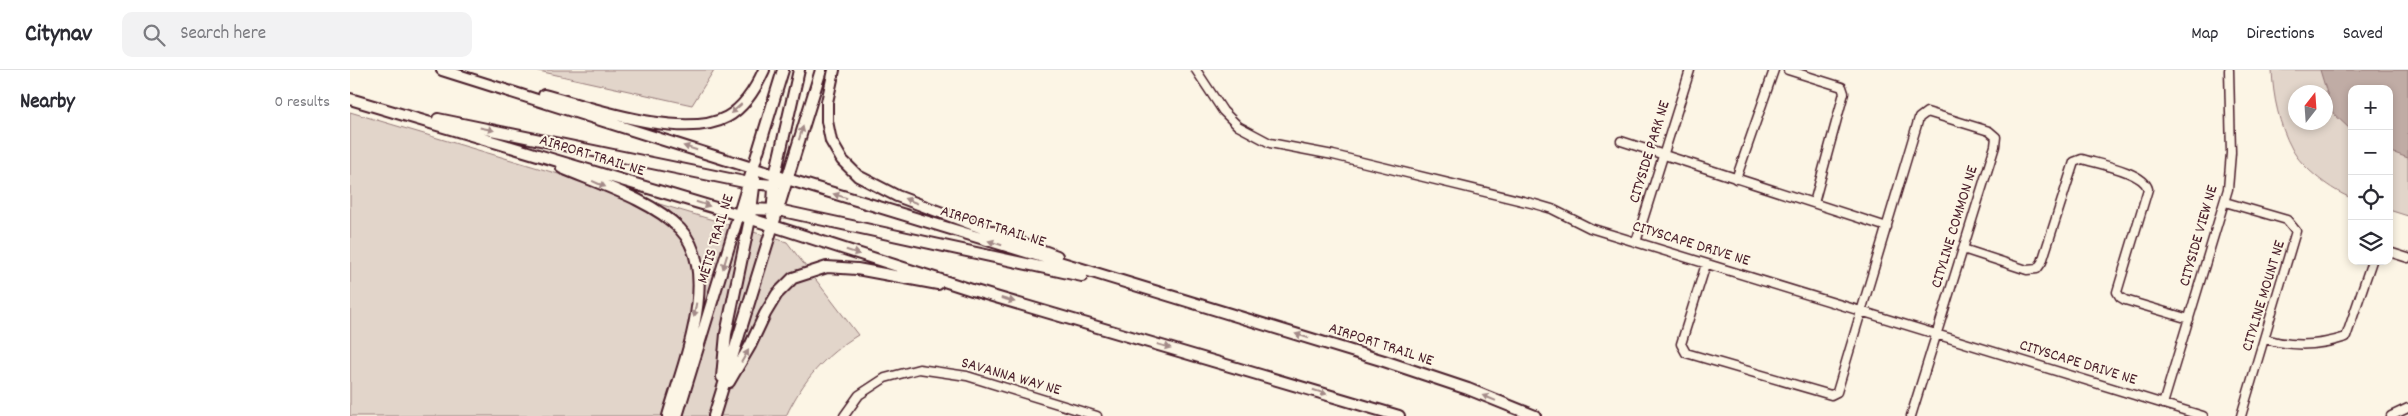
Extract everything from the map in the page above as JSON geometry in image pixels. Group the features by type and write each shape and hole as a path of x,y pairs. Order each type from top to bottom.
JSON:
{"main road":[{"path":"444,70 625,116 663,124 699,125 726,117 735,111 758,84 764,70"},
{"name":"AIRPORT TRAIL NE","path":"444,70 753,168 774,180 787,179 1384,361 1468,390 1534,416"},
{"path":"720,398 726,334 751,214 753,168 783,70"},
{"path":"714,416 773,227 775,209 774,180 799,70"},
{"path":"775,209 787,179 821,70"},
{"path":"834,70 827,102 827,121 831,141 842,160 858,176 897,196 1154,292"},
{"name":"AIRPORT TRAIL NE","path":"350,99 739,215 751,214 773,227 972,290 1399,416"},
{"path":"371,106 752,184 774,180"},
{"path":"522,150 649,207 674,223 690,242 696,256 700,288 691,334 668,416"},
{"name":"MÉTIS TRAIL NE","path":"677,416 739,215 752,184"},
{"path":"751,214 775,209 1154,292"},
{"path":"720,398 777,294 793,278 828,267 857,269 892,277 972,290"}],"street":[{"name":"CITYSCAPE DRIVE NE","path":"1196,70 1223,111 1238,126 1270,143 1342,158 1535,204 1552,209 1590,228 2203,416"},
{"name":"CITYSIDE PARK NE","path":"1636,242 1690,70"},
{"path":"1736,179 1774,70"},
{"path":"1788,70 1842,87 1844,93 1814,203"},
{"name":"CITYSIDE VIEW NE","path":"2163,404 2225,202 2231,158 2230,70"},
{"name":"CITYLINE COMMON NE","path":"1887,226 1919,118 1927,112 1989,131 1996,141 1911,416"},
{"path":"1621,142 1887,226 1837,392 1831,395 1686,353 1681,344 1706,264"},
{"path":"1963,249 2027,270 2037,269 2042,262 2074,162 2082,159 2131,174 2144,180 2148,189 2117,292 2125,300 2190,320"},
{"name":"CITYLINE MOUNT NE","path":"2225,202 2287,220 2296,231 2241,416"},
{"path":"2393,253 2408,258"},
{"path":"2265,339 2281,344 2297,345 2330,342 2346,337 2371,265"},
{"name":"SAVANNA WAY NE","path":"844,416 859,395 885,378 919,369 967,376 1094,416"},
{"path":"2391,416 2408,408"}],"shaded area":[{"path":"534,70 714,70 692,105"},
{"path":"2272,70 2408,70 2408,216 2393,211 2393,85 2348,85 2348,196 2318,178 2296,156 2287,140 2275,100"},
{"path":"2320,70 2408,70 2408,158 2393,152 2393,85 2348,85 2348,127 2333,113 2333,85 2325,85"},
{"path":"350,112 787,242 858,335 835,351 816,370 800,391 786,416 350,416"}]}
